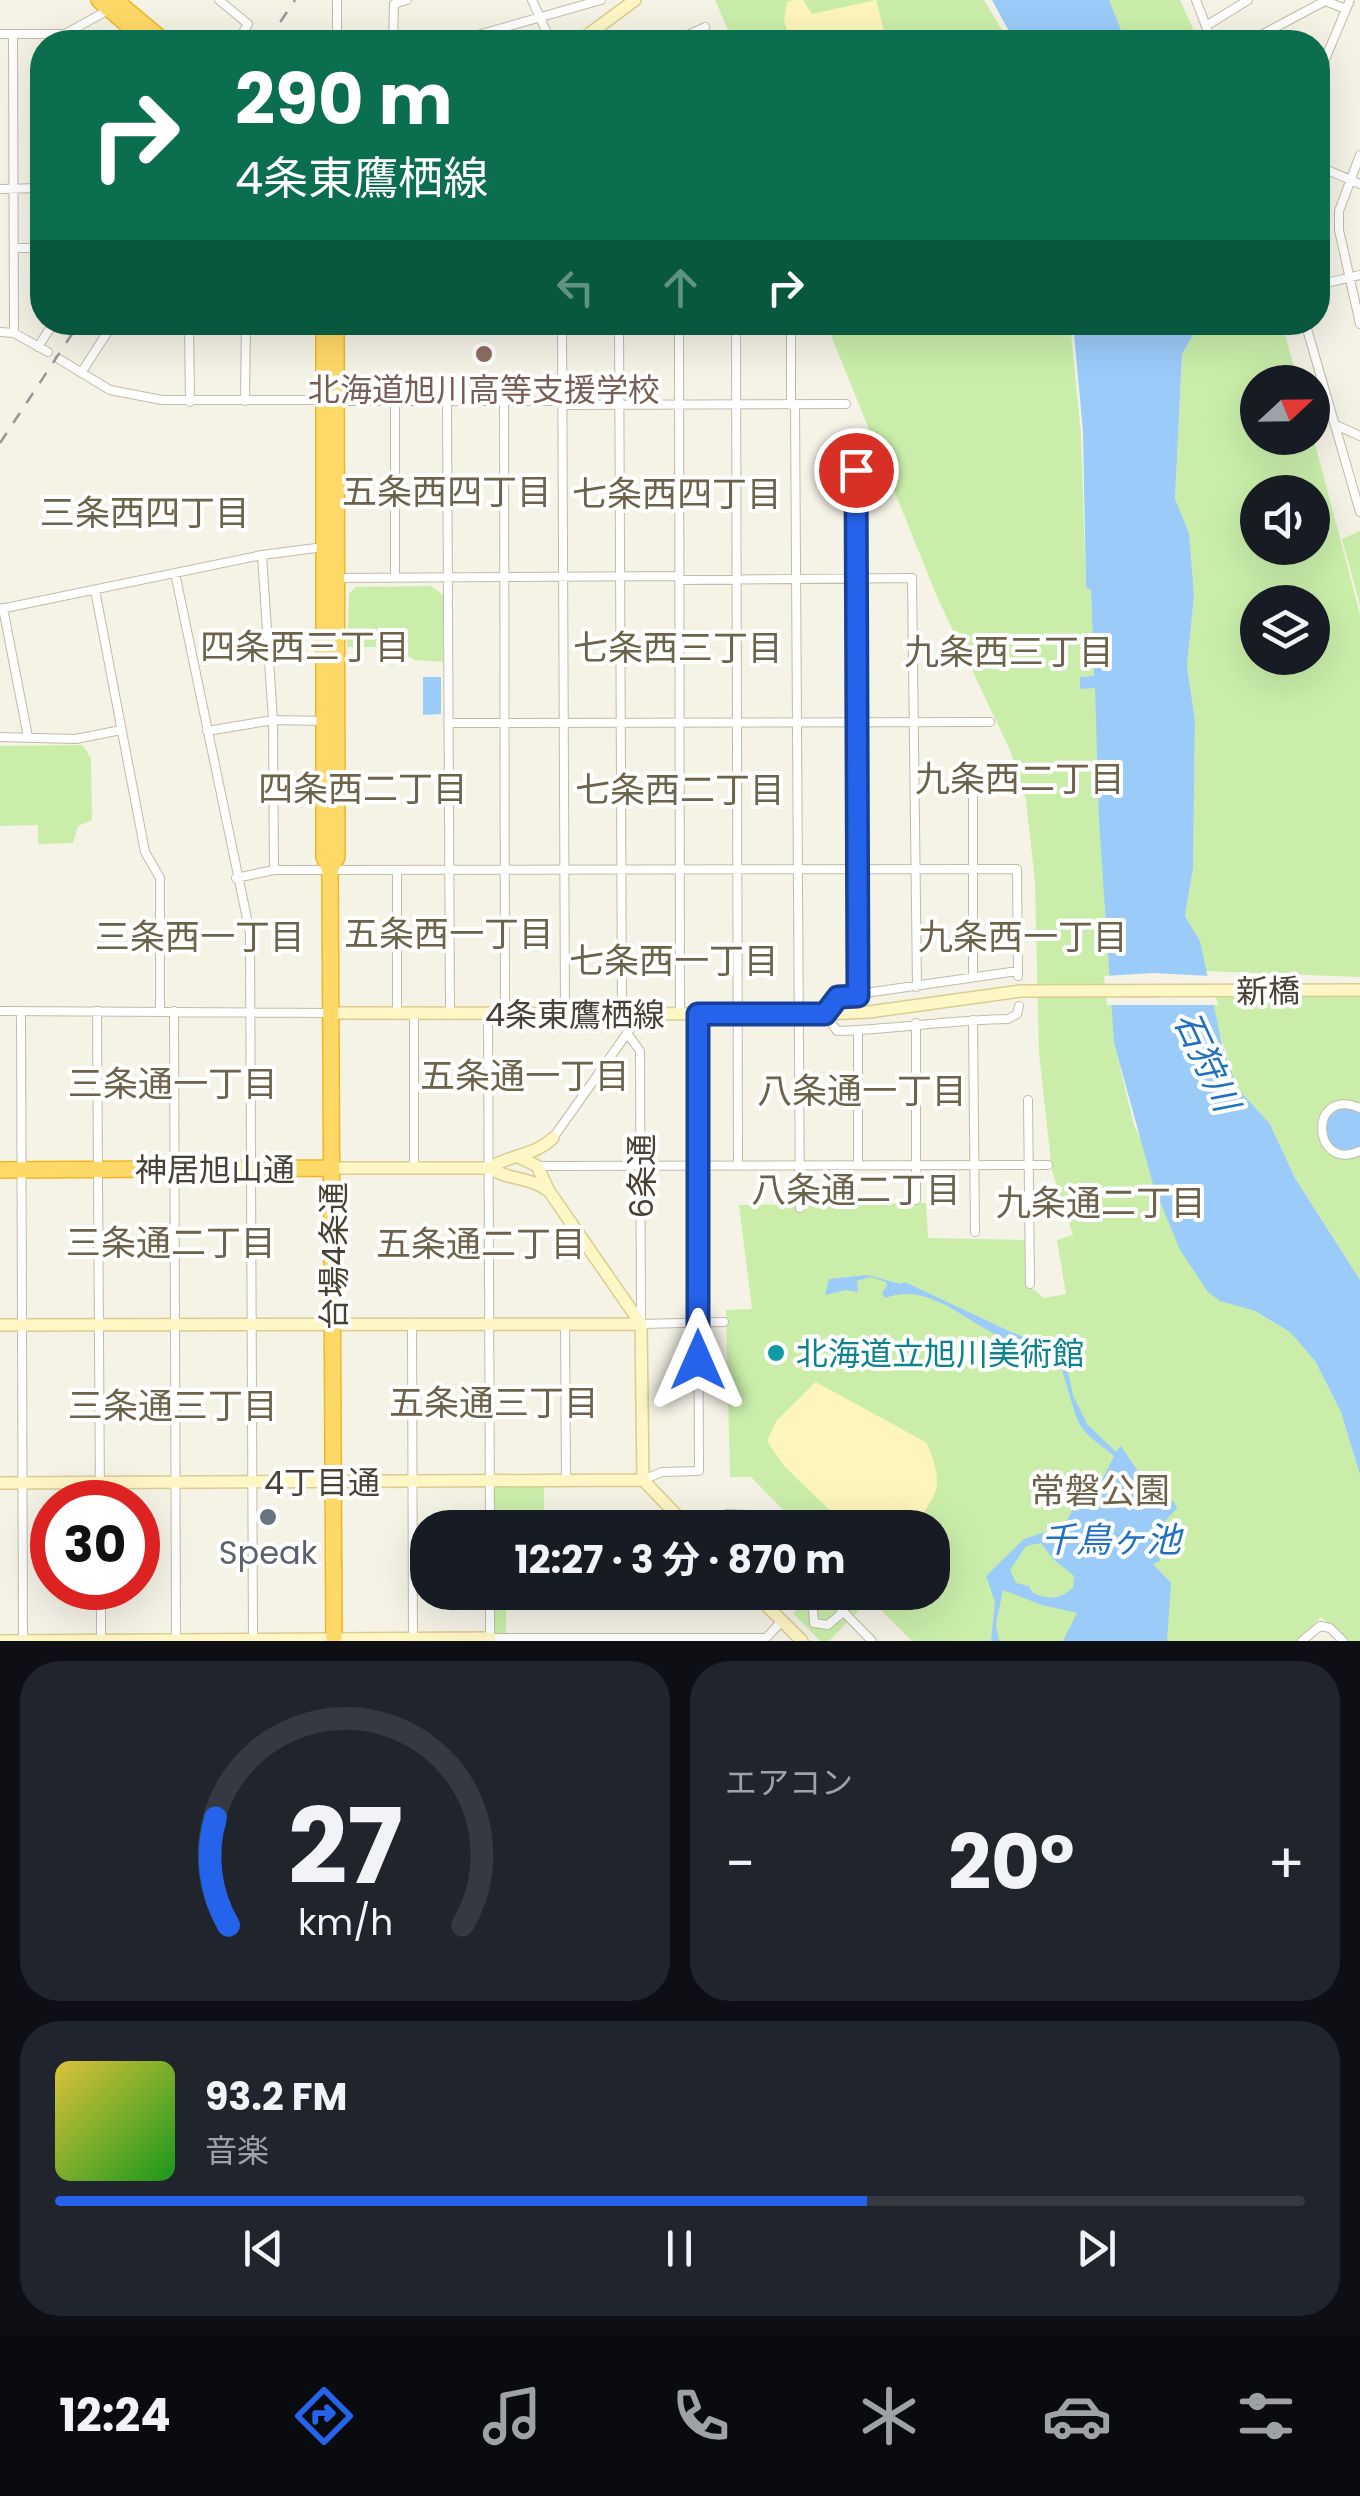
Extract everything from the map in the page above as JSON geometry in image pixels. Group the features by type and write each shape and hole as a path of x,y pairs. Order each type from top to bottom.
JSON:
{"highway":[{"path":"113,2 136,30"},
{"path":"113,2 149,30"},
{"name":"台場4条通","path":"325,335 329,401 330,721 324,857 330,870 332,1013 334,1640"},
{"name":"台場4条通","path":"329,401 335,335"},
{"name":"神居旭山通","path":"0,1170 332,1168"}],"street":[{"path":"218,0 248,24 244,30"},
{"path":"336,30 337,0"},
{"path":"393,30 394,4 406,0"},
{"path":"532,0 545,30"},
{"path":"496,30 599,0 604,22"},
{"path":"594,30 636,0"},
{"path":"1196,0 1208,30"},
{"path":"1206,26 1248,0"},
{"path":"1271,30 1325,1 1348,5 1330,48"},
{"path":"76,30 113,2"},
{"path":"699,30 705,27"},
{"path":"0,34 30,35"},
{"path":"13,34 14,332"},
{"path":"1360,155 1340,211 1339,230 1360,324"},
{"path":"1330,171 1360,184"},
{"path":"0,189 30,188"},
{"path":"15,248 30,248"},
{"path":"1330,282 1360,275"},
{"path":"0,332 14,332 48,352"},
{"path":"38,346 45,335"},
{"path":"81,373 106,335"},
{"path":"190,335 190,402"},
{"path":"245,401 246,335"},
{"path":"562,335 564,1014"},
{"path":"619,335 622,1014"},
{"path":"679,335 680,1014"},
{"path":"736,335 738,1166"},
{"path":"791,335 800,1208"},
{"path":"1309,335 1360,512"},
{"path":"59,359 110,390 190,402 846,404"},
{"path":"394,401 395,577"},
{"path":"448,401 450,1014"},
{"path":"504,401 505,1014"},
{"path":"1336,426 1360,436"},
{"path":"856,434 858,996"},
{"path":"28,737 2,609 262,554 330,547"},
{"path":"262,554 273,720 274,870"},
{"path":"175,573 250,933 253,1640"},
{"path":"330,578 912,578 916,987"},
{"path":"95,590 146,852 160,878 160,1012"},
{"path":"207,731 273,720 330,721"},
{"path":"448,723 990,722"},
{"path":"0,737 76,739 121,730"},
{"path":"973,770 973,975"},
{"path":"236,878 274,870 1017,868 1018,973 973,975 838,997 825,1014 837,1031 858,1031 1008,1019 1018,1010"},
{"path":"397,870 397,1014"},
{"name":"新橋","path":"1056,991 1360,990"},
{"name":"4条東鷹栖線","path":"332,1013 825,1014 869,1012 984,994 1056,991"},
{"path":"0,1012 332,1013"},
{"path":"21,1012 24,1641"},
{"path":"98,1012 100,1480"},
{"path":"174,1012 176,1640"},
{"path":"414,1014 414,1168"},
{"path":"488,1014 490,1510"},
{"path":"520,1178 529,1176 538,1166 553,1138 640,1014"},
{"path":"643,1480 662,1472 698,1472 698,1014"},
{"path":"973,1020 975,1232"},
{"path":"916,1024 916,1200"},
{"path":"858,1031 858,1165"},
{"name":"6条通","path":"627,1033 640,1051 641,1324"},
{"path":"1028,1100 1030,1284"},
{"path":"1360,1108 1349,1104 1334,1106 1321,1128 1326,1144 1336,1152 1352,1154 1360,1150"},
{"name":"神居旭山通","path":"489,1168 504,1158 542,1148 553,1138"},
{"path":"519,1157 538,1166 1048,1165"},
{"path":"538,1166 549,1191 641,1324 643,1480 672,1510"},
{"name":"神居旭山通","path":"332,1168 489,1168 505,1178 520,1178 549,1191"},
{"path":"0,1326 724,1322"},
{"path":"565,1324 566,1481"},
{"path":"412,1325 413,1640"},
{"name":"4丁目通","path":"160,1482 643,1480"},
{"name":"4丁目通","path":"0,1483 30,1483"},
{"path":"101,1610 101,1641"},
{"path":"490,1610 490,1640"},
{"path":"770,1610 800,1640 814,1624 812,1610"},
{"path":"814,1624 828,1626 843,1612 872,1641"},
{"path":"0,1641 766,1638 782,1622"},
{"path":"1302,1641 1320,1626 1330,1628 1343,1641"}],"green space":[{"path":"715,0 984,0 1002,30 728,30"},
{"path":"1109,0 1180,0 1194,30 1121,30"},
{"path":"831,335 1071,335 1081,434 1086,588 1091,590 1094,677 1081,677 1081,689 1095,687 1114,1043 1134,1125 1220,1300 1255,1311 1290,1332 1315,1361 1341,1412 1360,1475 1360,1641 1347,1641 1321,1617 1298,1641 912,1641 881,1610 950,1610 950,1510 783,1510 751,1477 730,1477 726,1310 752,1309 739,1205 926,1203 928,1238 1025,1240 1027,1284 1044,1298 1066,1294 1057,1240 1073,1235 1052,1171 1039,1053 1035,882 1026,800 1010,750 938,599"},
{"path":"1192,335 1285,335 1293,365 1240,365 1240,455 1318,455 1323,475 1240,475 1240,565 1330,565 1330,500 1360,614 1360,977 1205,971 1200,941 1185,916 1193,868 1195,720 1187,666 1194,596 1175,499 1182,354"},
{"path":"1360,531 1360,605 1342,539"},
{"path":"431,586 443,595 443,662 415,660 391,647 347,647 349,594 356,587"},
{"path":"82,745 91,758 92,820 78,826 73,843 38,844 38,825 0,826 0,746"},
{"path":"1360,990 1360,1280 1295,1178 1270,1124 1237,1088 1206,991"},
{"path":"544,1485 544,1510 490,1510 490,1487"},
{"path":"490,1610 506,1610 506,1638 490,1638"},
{"path":"859,1610 829,1641 820,1641 793,1613"}],"sand":[{"path":"803,0 812,14 876,0 884,30 787,30 787,2"},
{"path":"816,1382 927,1443 936,1469 934,1496 926,1510 829,1510 784,1466 767,1441 777,1420"}],"water":[{"path":"992,0 1109,0 1121,30 1008,30"},
{"name":"石狩川","path":"1074,335 1192,335 1182,354 1175,499 1189,533 1194,596 1187,666 1195,720 1193,868 1185,916 1200,941 1222,1044 1237,1088 1270,1124 1295,1178 1360,1280 1360,1475 1341,1412 1315,1361 1290,1332 1255,1311 1220,1301 1208,1292 1180,1250 1153,1184 1114,1043 1099,821 1095,688 1080,689 1080,677 1094,676 1091,590 1086,588 1083,432"},
{"path":"423,677 441,677 441,714 423,715"},
{"path":"1344,1106 1360,1111 1360,1148 1338,1148 1326,1138 1327,1121"},
{"name":"千鳥ヶ池","path":"868,1275 905,1282 1053,1348 1066,1363 1073,1395 1087,1424 1116,1452 1121,1446 1145,1482 1175,1503 1177,1509 1160,1532 1160,1561 1153,1564 1171,1583 1167,1641 1063,1641 1077,1613 1003,1590 996,1624 999,1641 991,1641 995,1602 986,1576 1024,1539 1045,1532 1048,1536 1062,1529 1078,1500 1098,1488 1114,1456 1080,1425 1062,1371 1051,1354 999,1336 930,1299 901,1294 885,1298 882,1293 886,1282 870,1277 857,1281 858,1292 846,1290 825,1295 829,1279","holes":["1041,1543 1074,1576 1073,1588 1058,1597 1032,1592 1029,1586 1016,1583 1010,1570 1026,1546"]}],"pier":[{"path":"1104,976 1211,976 1218,1005 1107,1005"}],"railway":[{"path":"275,30 295,0"},
{"path":"0,443 71,335"}],"place":[{"name":"北海道旭川高等支援学校","path":"484,354"},
{"name":"北海道立旭川美術館","path":"776,1353"},
{"name":"Speak","path":"268,1517"}],"district":[{"name":"五条西四丁目","path":"447,491"},
{"name":"七条西四丁目","path":"677,493"},
{"name":"三条西四丁目","path":"145,512"},
{"name":"四条西三丁目","path":"305,646"},
{"name":"七条西三丁目","path":"678,647"},
{"name":"九条西三丁目","path":"1009,651"},
{"name":"九条西二丁目","path":"1020,778"},
{"name":"四条西二丁目","path":"363,788"},
{"name":"七条西二丁目","path":"680,789"},
{"name":"五条西一丁目","path":"449,933"},
{"name":"三条西一丁目","path":"200,936"},
{"name":"九条西一丁目","path":"1023,936"},
{"name":"七条西一丁目","path":"674,960"},
{"name":"五条通一丁目","path":"525,1075"},
{"name":"三条通一丁目","path":"173,1083"},
{"name":"八条通一丁目","path":"862,1090"},
{"name":"八条通二丁目","path":"856,1189"},
{"name":"九条通二丁目","path":"1101,1202"},
{"name":"三条通二丁目","path":"171,1242"},
{"name":"五条通二丁目","path":"481,1243"},
{"name":"五条通三丁目","path":"494,1402"},
{"name":"三条通三丁目","path":"173,1405"},
{"name":"常磐公園","path":"1100,1490"}],"route":[{"path":"698,1360 698,1014 825,1014 838,997 858,996 856,470"}]}
